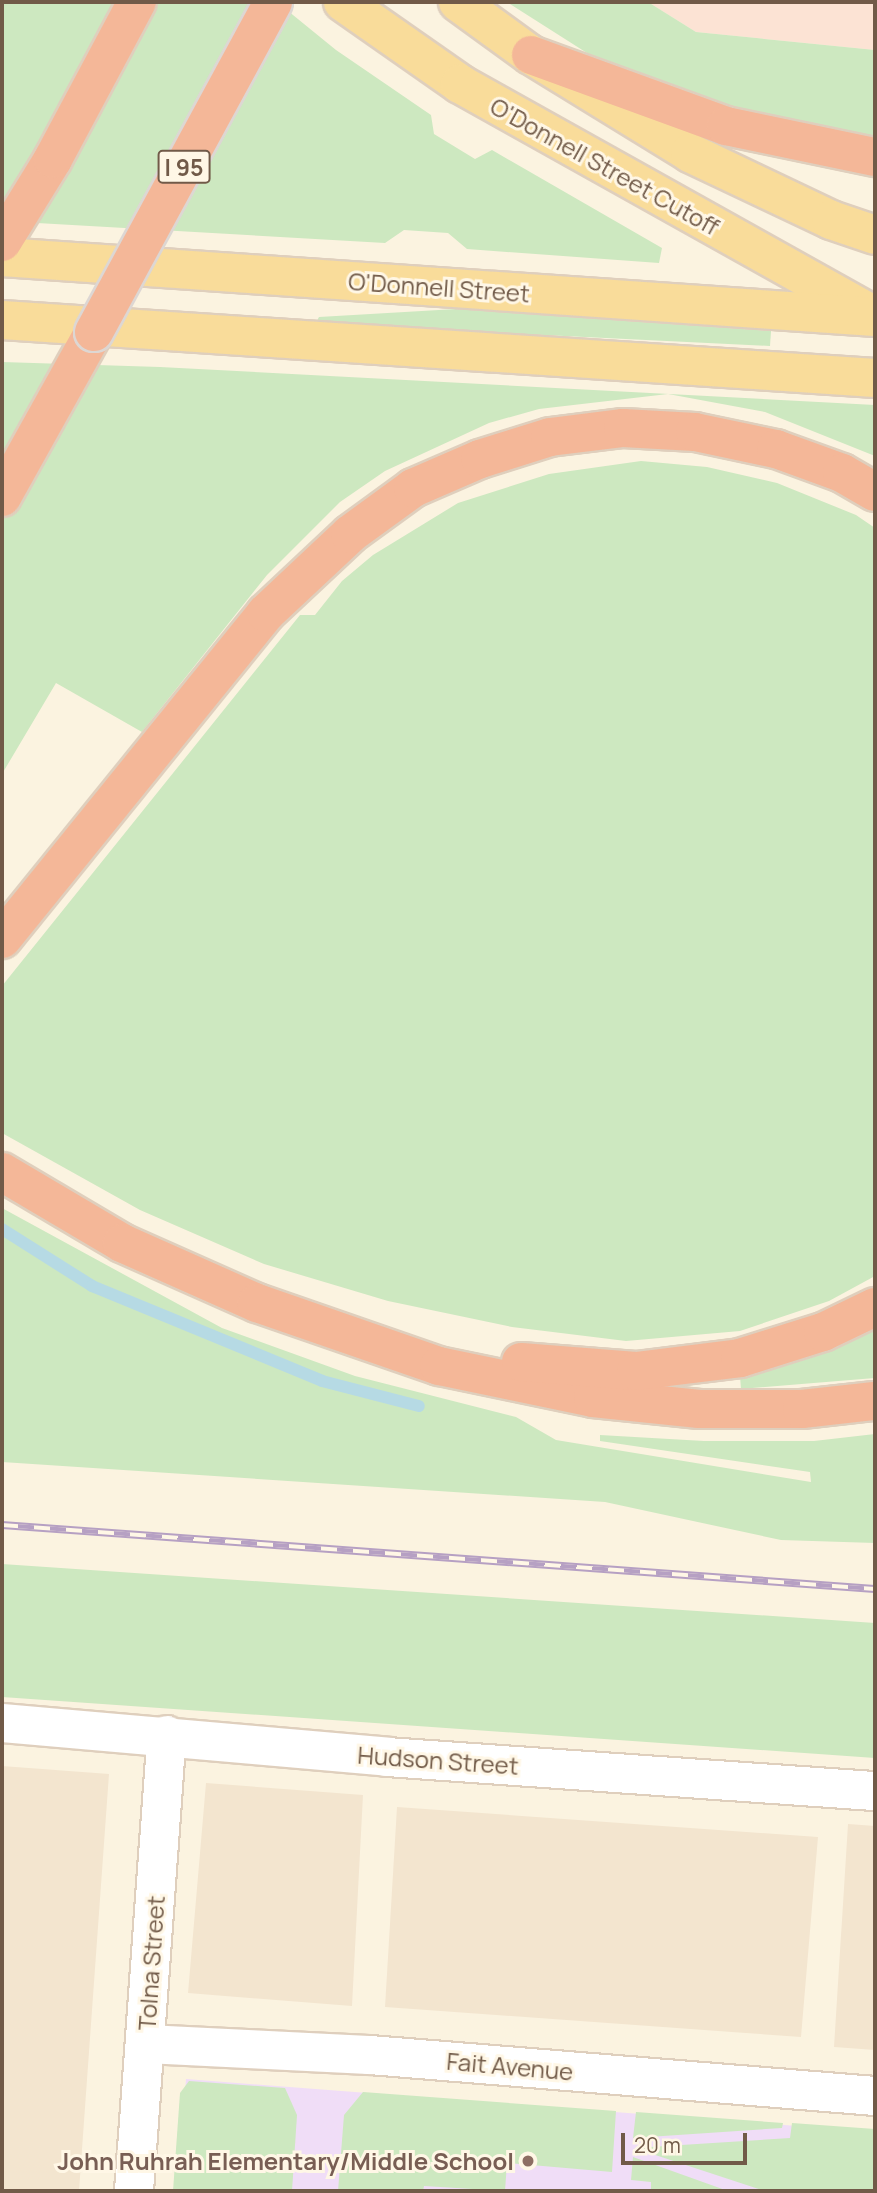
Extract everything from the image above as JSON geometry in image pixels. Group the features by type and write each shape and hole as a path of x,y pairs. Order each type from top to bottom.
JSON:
{"highway":[{"path":"2,242 53,159 137,2"},
{"name":"I 95","path":"2,497 273,2"},
{"path":"531,55 726,126 875,157"},
{"path":"2,939 266,613 350,534 413,488 480,459 550,437 623,428 695,432 776,449 842,473 875,492"},
{"path":"2,1172 122,1243 257,1303 439,1366 593,1398 699,1409 802,1409 875,1401"},
{"path":"384,1345 636,1371 740,1358 823,1332 875,1307"}],"main road":[{"name":"O'Donnell Street Cutoff","path":"343,2 460,84 875,316"},
{"path":"458,2 531,55 690,153 831,220 875,234"},
{"name":"O'Donnell Street","path":"2,257 875,316"},
{"path":"2,320 875,378"}],"street":[{"name":"Hudson Street","path":"2,1723 167,1735 387,1757 875,1791"},
{"name":"Tolna Street","path":"134,2191 167,1735"},
{"name":"Fait Avenue","path":"145,2044 370,2054 875,2096"}],"shaded area":[{"path":"648,2 875,2 875,50 696,32"},
{"path":"2,1766 109,1774 79,2191 2,2191"},
{"path":"206,1783 363,1795 352,2006 188,1993"},
{"path":"397,1807 818,1837 801,2037 385,2007"},
{"path":"848,1824 875,1826 875,2050 834,2047"},
{"name":"John Ruhrah Elementary/Middle School","path":"186,2079 875,2132 875,2191 178,2191"}],"green space":[{"path":"2,2 277,2 336,50 431,115 434,134 475,159 492,150 662,248 659,263 467,249 448,233 404,230 385,243 2,221"},
{"path":"507,2 648,2 696,32 875,50 875,145 666,92 587,53"},
{"path":"456,309 771,331 770,346 315,324 319,317"},
{"path":"2,362 160,367 875,405 875,456 765,412 668,394 539,409 489,423 385,471 340,502 267,575 142,732 56,683 2,774"},
{"path":"641,461 707,467 777,483 856,515 875,528 875,1276 829,1301 740,1331 626,1341 512,1327 388,1301 264,1264 140,1210 2,1133 2,986 300,615 315,615 342,581 373,555 458,503 549,474"},
{"path":"2,1208 222,1328 355,1376 516,1417 556,1440 811,1482 810,1472 600,1441 600,1435 704,1441 814,1441 875,1434 875,1543 781,1540 605,1502 2,1462"},
{"path":"875,1329 875,1378 741,1389 740,1376 840,1347"},
{"path":"2,1564 875,1623 875,1758 2,1697"},
{"path":"189,2081 285,2088 297,2115 292,2191 173,2191 180,2093"},
{"path":"363,2092 616,2111 612,2172 507,2163 505,2191 424,2186 423,2191 338,2191 344,2115"},
{"path":"636,2112 783,2123 782,2128 633,2138"},
{"path":"792,2123 875,2129 875,2191 765,2191 634,2148 790,2138"},
{"path":"633,2157 728,2191 651,2191 651,2182 631,2180"}],"waterway":[{"path":"2,1229 92,1286 322,1381 419,1406"}],"railway":[{"path":"2,1525 875,1589"}],"place":[{"name":"John Ruhrah Elementary/Middle School","path":"528,2161"}]}
